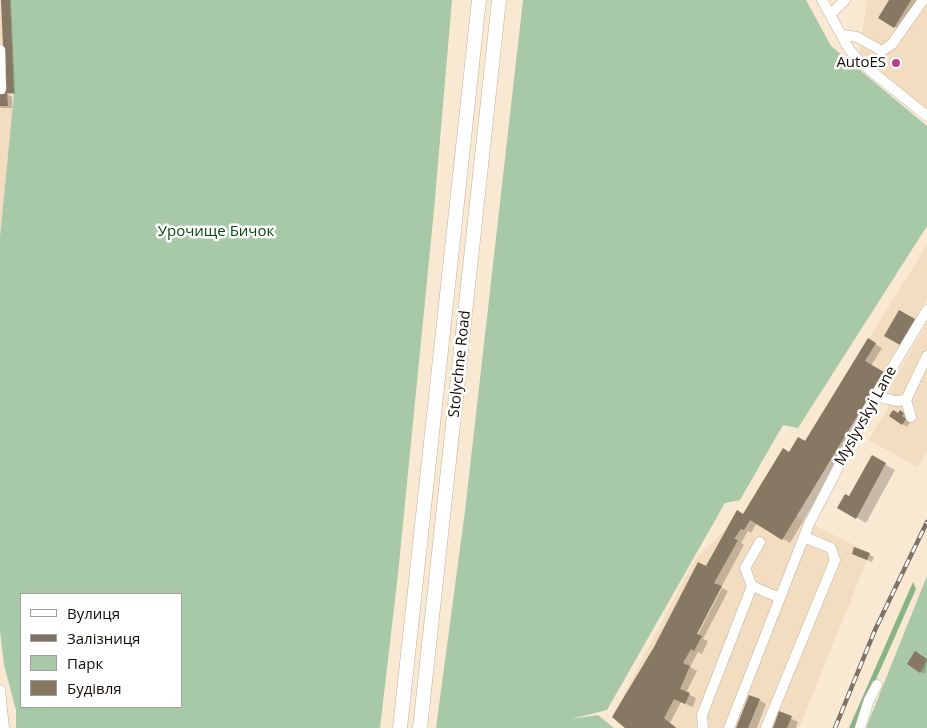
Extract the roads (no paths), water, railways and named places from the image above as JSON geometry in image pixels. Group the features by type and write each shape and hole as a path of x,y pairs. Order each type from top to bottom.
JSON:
{"highway":[{"name":"Stolychne Road","path":"400,728 479,0"},
{"name":"Stolychne Road","path":"420,728 499,0"}],"lane":[{"path":"822,0 849,48 860,62 927,116"},
{"path":"831,14 845,0"},
{"path":"843,35 857,37 882,51 892,44 923,0"},
{"path":"0,50 2,90"},
{"name":"Myslyvskyi Lane","path":"729,728 809,524 875,396 927,310"},
{"path":"911,417 906,400 927,356"},
{"path":"875,396 896,401 906,400"},
{"path":"766,728 835,560 831,548 804,537"},
{"path":"703,728 702,715 752,586 745,568 760,542"},
{"path":"752,586 780,598"},
{"path":"860,728 865,709 877,686"},
{"path":"0,690 4,728"}],"railway":[{"path":"835,728 875,630 927,522"}],"place":[{"name":"AutoES","path":"896,63"}],"park label":[{"name":"Урочище Бичок","path":"216,232"}]}
